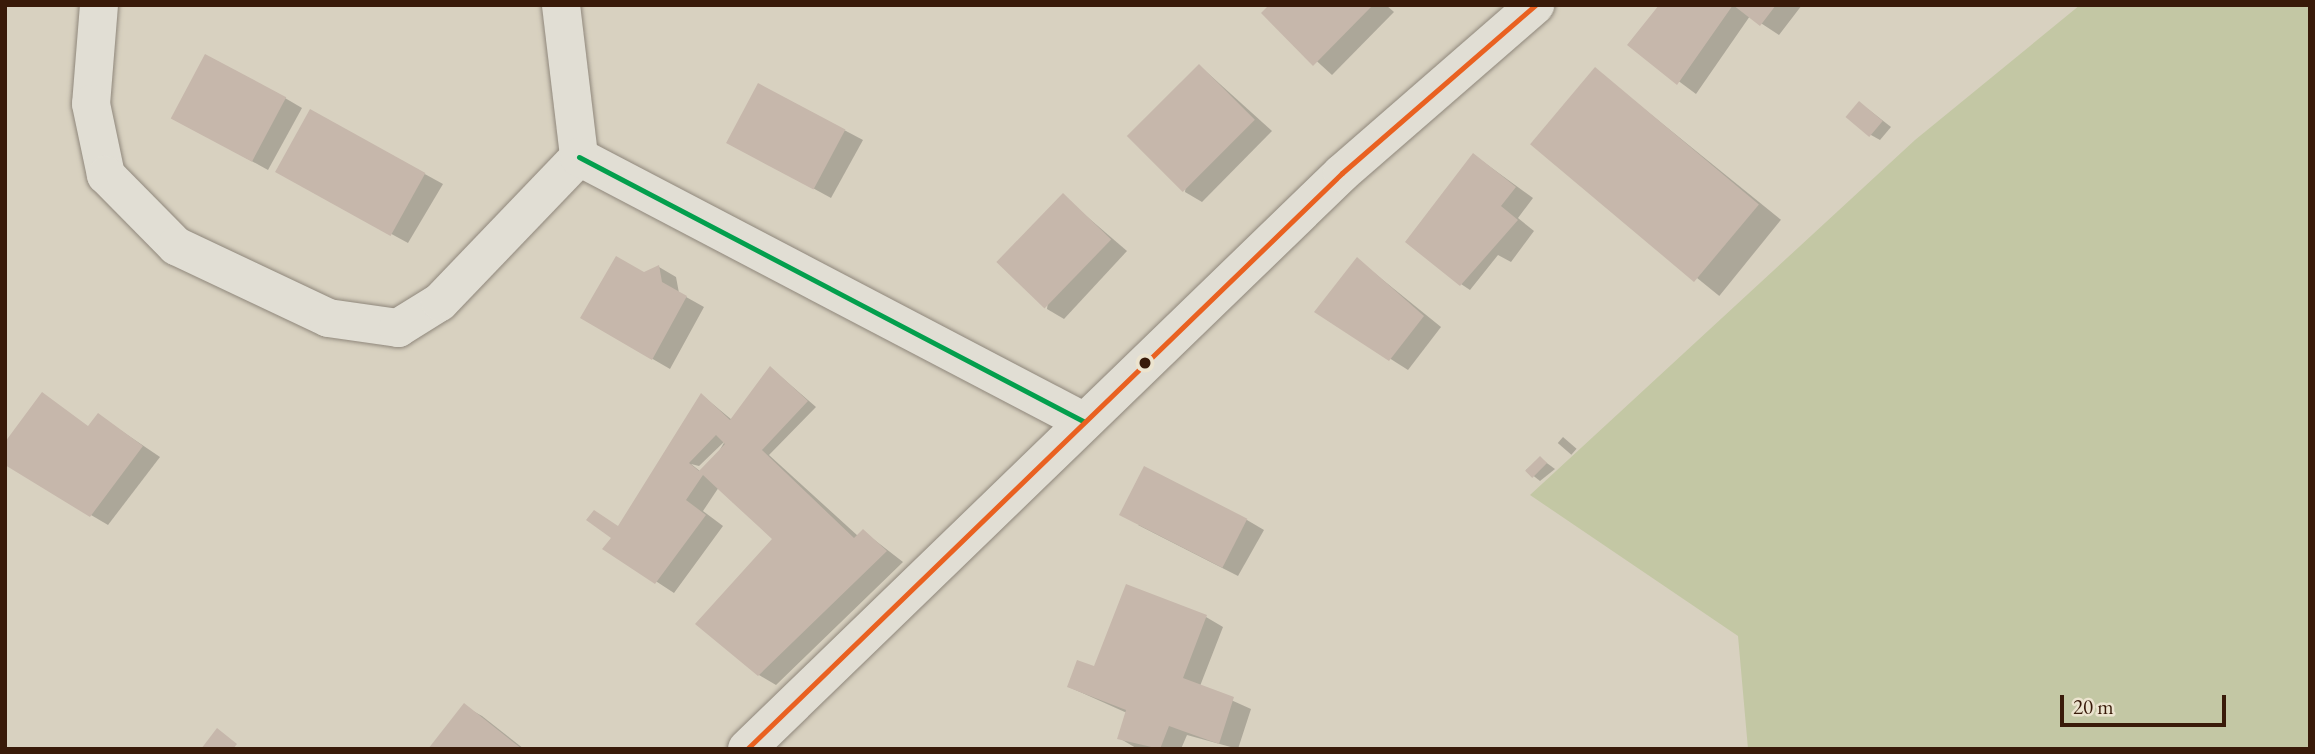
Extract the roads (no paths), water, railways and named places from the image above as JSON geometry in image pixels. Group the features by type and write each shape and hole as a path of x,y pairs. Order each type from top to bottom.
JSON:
{"street":[{"path":"99,5 91,104 106,175 176,246 328,318 398,328 440,302 579,157"},
{"path":"561,5 579,157"},
{"path":"747,749 1342,173 1535,5"},
{"path":"579,157 1083,421"}]}
